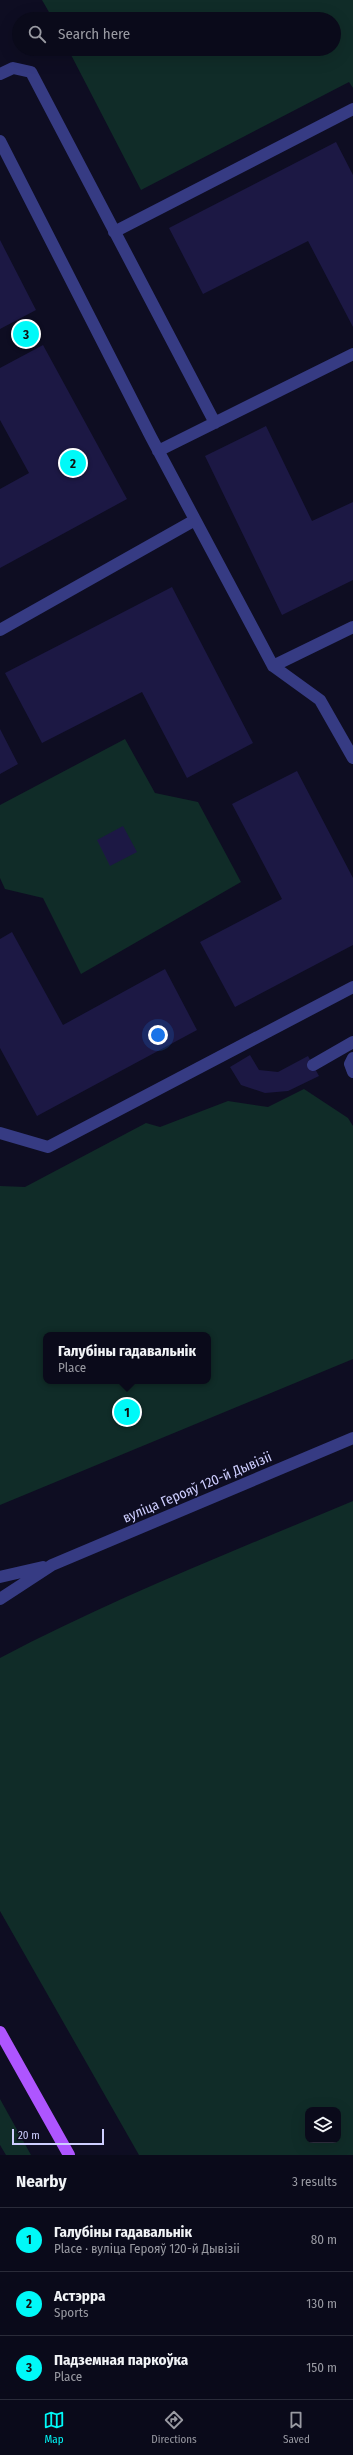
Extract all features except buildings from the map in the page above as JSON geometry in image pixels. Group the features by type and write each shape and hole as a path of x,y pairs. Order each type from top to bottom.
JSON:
{"main road":[{"path":"0,2032 69,2155"}],"street":[{"path":"0,74 13,68 31,72 215,423"},
{"path":"114,232 353,109"},
{"path":"0,141 158,451 273,666 320,700 353,758"},
{"path":"158,451 353,354"},
{"path":"0,630 195,520"},
{"path":"273,666 353,627"},
{"path":"0,1133 48,1147 353,987"},
{"path":"313,1065 353,1042"},
{"path":"353,1058 350,1064 353,1072"},
{"name":"вуліца Герояў 120-й Дывізіі","path":"0,1598 52,1565 353,1438"},
{"name":"вуліца Герояў 120-й Дывізіі","path":"0,1577 52,1565"}],"green space":[{"path":"42,0 353,0 353,88 349,82 141,190 72,56 341,56 341,12 49,12"},
{"path":"125,739 155,793 198,802 241,882 81,974 43,898 5,889 0,878 0,805"},
{"path":"304,1089 348,1118 353,1126 353,1359 0,1505 0,1186 25,1187 146,1123 160,1127 228,1101 268,1107"},
{"path":"353,1501 353,2155 139,2155 0,1911 0,1658 86,1615"},
{"path":"0,2099 31,2155 6,2155 0,2145"}],"place":[{"name":"Падземная паркоўка","path":"26,334"},
{"name":"Астэрра","path":"73,463"},
{"name":"Галубіны гадавальнік","path":"127,1412"}]}
